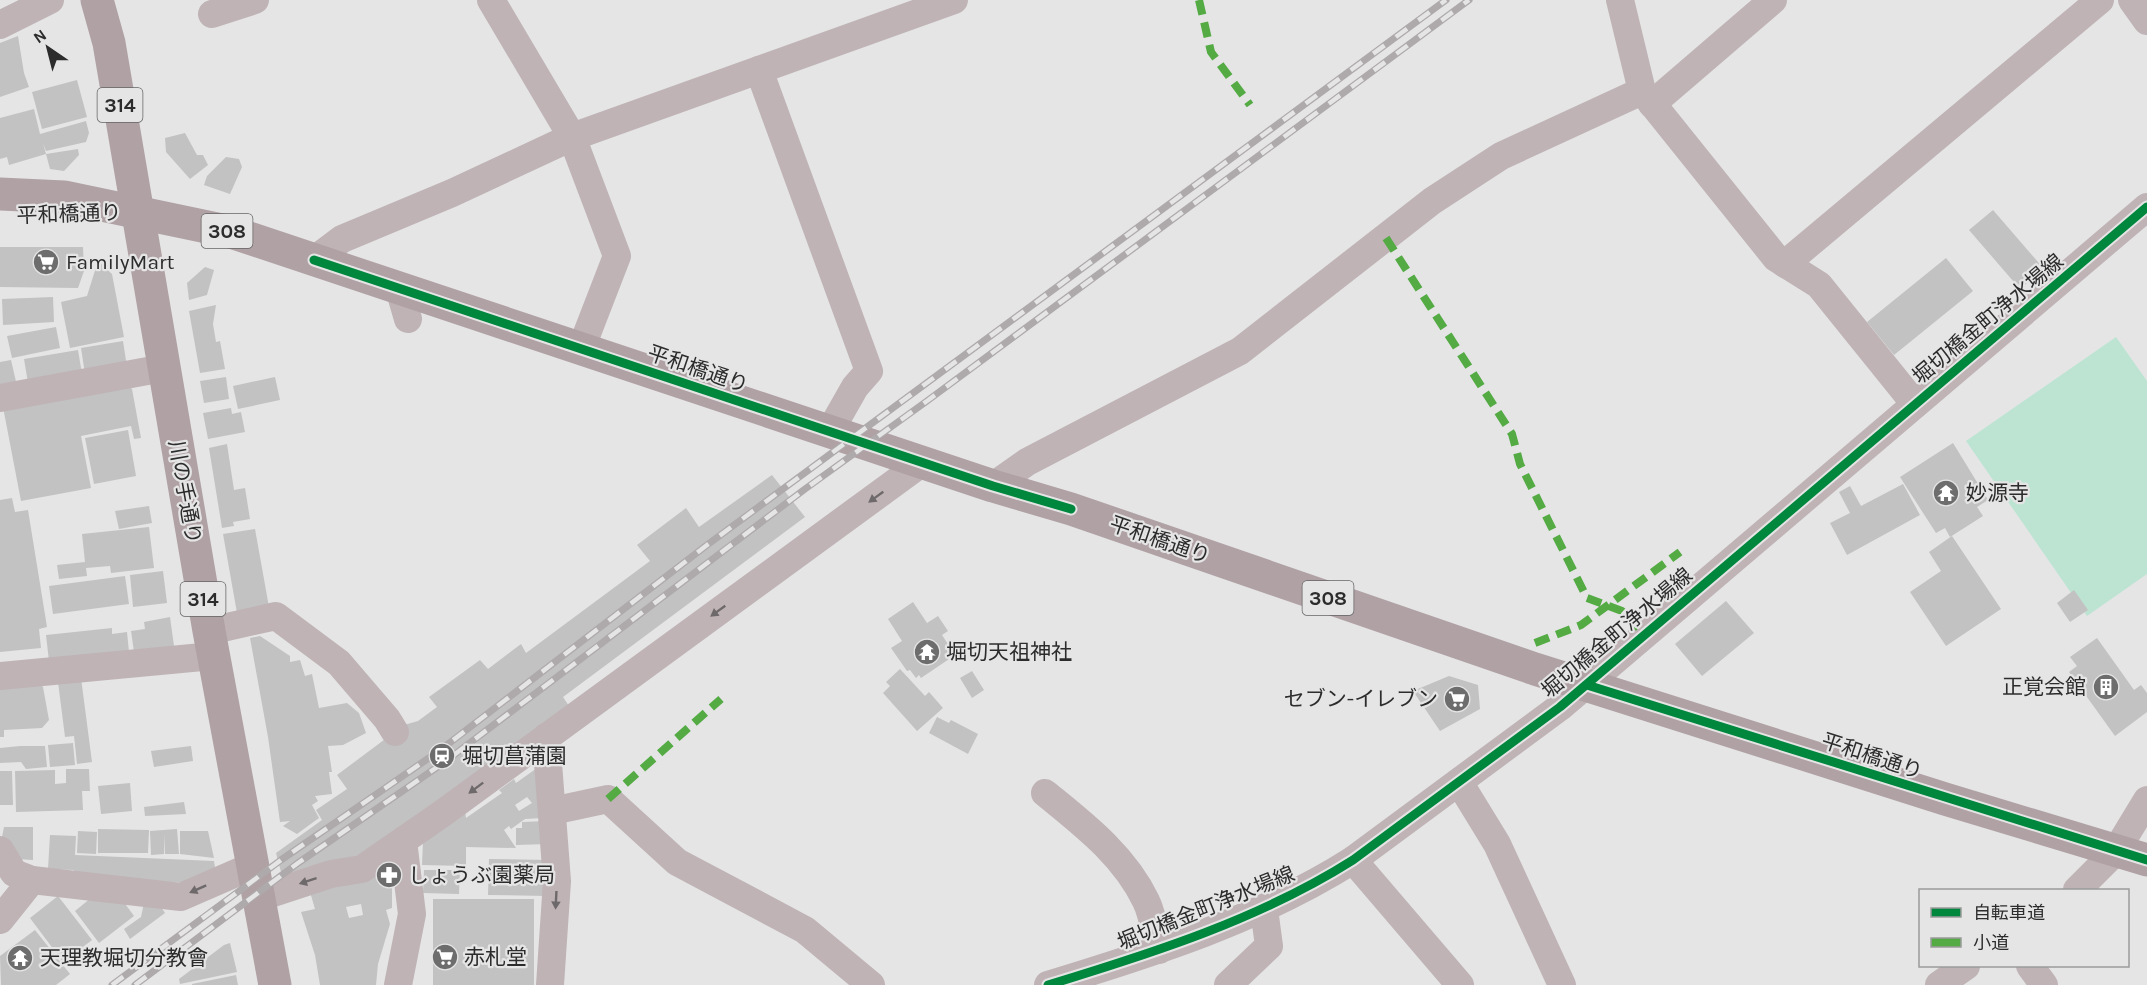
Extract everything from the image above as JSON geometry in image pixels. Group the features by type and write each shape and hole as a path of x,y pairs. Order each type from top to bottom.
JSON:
{"main road":[{"name":"川の手通り","path":"97,0 109,43 211,643 275,985"},
{"name":"平和橋通り","path":"0,194 64,197 231,232 993,486 1071,509 1461,644 2147,860"},
{"name":"平和橋通り","path":"0,216 64,218 138,211"}],"street":[{"path":"0,25 50,0"},
{"path":"212,14 255,0"},
{"path":"491,0 572,137 617,256 581,348"},
{"path":"314,260 342,239 452,193 572,137 954,0"},
{"path":"1620,0 1647,97 1776,258 1819,285 1915,404"},
{"path":"993,486 1027,462 1240,351 1432,201 1501,156 1647,97 1773,0"},
{"path":"1785,264 2100,0"},
{"path":"2132,0 2147,21"},
{"path":"759,70 869,371 855,387 830,431"},
{"name":"堀切橋金町浄水場線","path":"1048,985 1160,950 1264,909 1323,879 1353,860 1587,685 1915,404 2146,213"},
{"path":"399,288 408,319"},
{"path":"0,398 164,368"},
{"path":"258,898 331,874 362,869 923,462"},
{"path":"0,676 211,643 276,616 339,663 387,719 395,732"},
{"path":"546,736 557,881 550,985"},
{"path":"1459,782 1497,844 1562,985"},
{"path":"1045,793 1098,837 1134,880 1147,903 1160,950"},
{"path":"552,811 609,799 677,862 805,930 871,985"},
{"path":"2079,889 2116,851 2147,800"},
{"path":"398,985 412,914 403,841"},
{"path":"0,850 14,873 32,880 181,897 252,866"},
{"path":"1353,860 1460,985"},
{"path":"0,920 32,880"},
{"path":"1228,985 1269,946 1264,909"},
{"path":"1939,985 1965,967"},
{"path":"2031,967 2044,985"}],"green space":[{"path":"2116,337 2147,381 2147,574 2087,616 1966,441"}],"building":[{"path":"18,36 24,73 29,87 0,97 0,43"},
{"path":"77,80 87,117 42,129 32,92"},
{"path":"34,109 40,134 86,121 89,133 86,142 46,151 43,143 46,154 9,165 7,157 0,159 0,118"},
{"path":"185,133 197,155 203,155 208,165 190,179 166,152 165,138"},
{"path":"78,149 79,155 64,171 50,169 46,154"},
{"path":"226,157 239,159 242,167 230,194 204,185 207,176"},
{"path":"1993,210 2044,269 2020,289 1969,230"},
{"path":"0,247 83,247 84,271 78,288 0,287"},
{"path":"1946,258 1973,291 1894,355 1867,322"},
{"path":"98,261 112,274 124,337 70,348 61,302 87,296"},
{"path":"205,267 214,270 207,295 189,300 187,283"},
{"path":"53,297 54,322 3,325 2,299"},
{"path":"216,305 213,324 216,342 220,341 225,369 200,373 189,311"},
{"path":"56,327 60,348 12,358 7,336"},
{"path":"123,341 127,367 85,374 81,348"},
{"path":"78,350 82,374 28,383 24,359"},
{"path":"11,360 17,386 0,390 0,362"},
{"path":"226,377 229,399 204,403 200,381"},
{"path":"275,377 280,400 238,409 233,386"},
{"path":"126,384 132,389 141,438 134,439 131,426 81,436 91,488 21,501 3,407"},
{"path":"231,408 232,414 241,412 245,432 208,439 203,413"},
{"path":"128,430 136,476 94,484 85,438"},
{"path":"1953,443 1988,500 1977,507 1983,516 1950,537 1945,528 1936,533 1900,477"},
{"path":"227,444 234,490 245,488 250,519 233,522 234,526 222,528 209,448"},
{"path":"772,475 805,517 563,697 569,706 369,857 285,887 276,853 322,820 316,810 347,789 337,775 404,725 418,721 437,707 429,697 480,660 488,669 521,644 526,653 650,561 637,545 686,508 699,527"},
{"path":"1903,484 1920,515 1847,555 1830,523 1850,513 1839,492 1850,486 1861,506"},
{"path":"12,498 15,512 28,510 47,627 39,629 41,648 0,652 0,500"},
{"path":"149,506 152,523 119,529 115,511"},
{"path":"149,527 154,568 111,573 110,566 86,568 87,576 59,579 57,565 85,562 82,534"},
{"path":"255,529 269,607 237,613 223,534"},
{"path":"1952,536 2001,609 1946,646 1910,592 1941,571 1929,552"},
{"path":"163,571 167,603 133,607 130,575"},
{"path":"125,576 129,604 53,614 49,586"},
{"path":"2074,590 2088,610 2070,622 2057,603"},
{"path":"1726,601 1754,633 1702,676 1675,644"},
{"path":"913,602 927,623 938,616 948,631 942,635 955,655 921,678 919,675 916,678 910,670 907,671 891,648 902,641 888,619"},
{"path":"170,617 174,646 134,652 131,631 145,629 144,622"},
{"path":"112,628 112,634 127,632 129,652 49,661 46,635"},
{"path":"260,636 290,656 290,662 300,660 305,676 312,674 319,708 347,703 359,713 366,733 343,745 328,746 332,772 329,772 332,794 315,796 318,801 312,805 319,818 297,834 283,826 290,821 280,822 268,737 250,638"},
{"name":"正覚会館","path":"2097,638 2134,690 2141,685 2147,693 2147,712 2115,736 2069,672 2077,666 2070,657"},
{"path":"900,669 925,696 929,692 943,708 917,731 883,693 890,686 886,682"},
{"path":"972,671 984,690 972,698 960,678"},
{"path":"1449,676 1478,685 1480,709 1440,731 1413,691"},
{"path":"81,678 92,762 77,764 74,736 65,737 58,682"},
{"path":"37,681 43,687 49,720 42,728 4,730 4,737 0,737 0,684"},
{"path":"937,717 949,723 951,720 978,734 968,754 929,733"},
{"path":"73,743 75,765 50,767 48,745"},
{"path":"45,746 47,767 26,769 21,762 0,763 0,748"},
{"path":"191,746 193,761 154,767 151,751"},
{"path":"537,768 543,818 525,819 511,829 509,826 504,830 516,848 466,847 466,866 422,865 423,841 465,810 466,818 502,793 499,790 514,779 516,783","holes":["527,797 532,803 519,811 515,805"]},
{"path":"66,769 89,769 90,791 82,791 83,810 16,812 15,771 55,770 55,784 66,783"},
{"path":"0,771 12,771 13,805 0,805"},
{"path":"130,783 132,811 101,814 98,786"},
{"path":"184,802 186,814 145,816 144,807"},
{"path":"548,821 548,844 516,845 516,828 522,828 522,822"},
{"path":"4,827 33,827 33,860 16,859 2,837"},
{"path":"98,829 149,830 148,853 98,853"},
{"path":"177,829 179,854 165,854 164,834 164,854 151,855 150,831"},
{"path":"78,831 97,832 96,854 77,853"},
{"path":"180,831 208,831 214,858 180,854"},
{"path":"50,835 76,836 75,855 214,861 216,874 190,883 74,877 74,870 48,869"},
{"path":"489,859 548,860 547,896 488,895"},
{"path":"393,865 395,875 392,886 392,908 386,910 390,924 378,964 376,985 320,985 315,955 301,912 315,909 310,892","holes":["361,904 363,915 349,918 346,907"]},
{"path":"424,870 460,870 459,894 423,893"},
{"path":"58,896 92,940 63,962 30,918"},
{"path":"91,898 123,901 134,916 99,943 75,911"},
{"path":"433,899 534,899 534,985 433,985"},
{"path":"144,903 159,904 165,913 130,939 124,929 141,917"},
{"path":"35,930 70,974 56,985 1,985 0,956"},
{"path":"230,943 237,972 180,984 179,979 224,945"},
{"path":"236,975 238,985 192,985 192,984"}],"railway":[{"path":"112,985 281,860 439,751 707,545 1446,0"},
{"path":"135,985 298,863 446,761 805,489 1469,0"}],"marked path":[{"path":"1199,0 1211,52 1250,105"},
{"path":"1386,238 1512,434 1520,464 1587,598 1622,611 1645,634"},
{"path":"1535,643 1581,625 1680,552"},
{"path":"608,799 721,699"}],"cycle path":[{"path":"1048,985 1205,933 1281,900 1353,860 1560,707 2147,207"},
{"path":"314,260 993,486 1071,509"},
{"path":"1587,685 2147,860"}],"place":[{"name":"FamilyMart","path":"46,262"},
{"name":"妙源寺","path":"1946,493"},
{"name":"堀切天祖神社","path":"927,652"},
{"name":"正覚会館","path":"2106,687"},
{"name":"セブン-イレブン","path":"1457,699"},
{"name":"堀切菖蒲園","path":"442,756"},
{"name":"しょうぶ園薬局","path":"389,875"},
{"name":"赤札堂","path":"445,957"},
{"name":"天理教堀切分教會","path":"20,958"}]}
